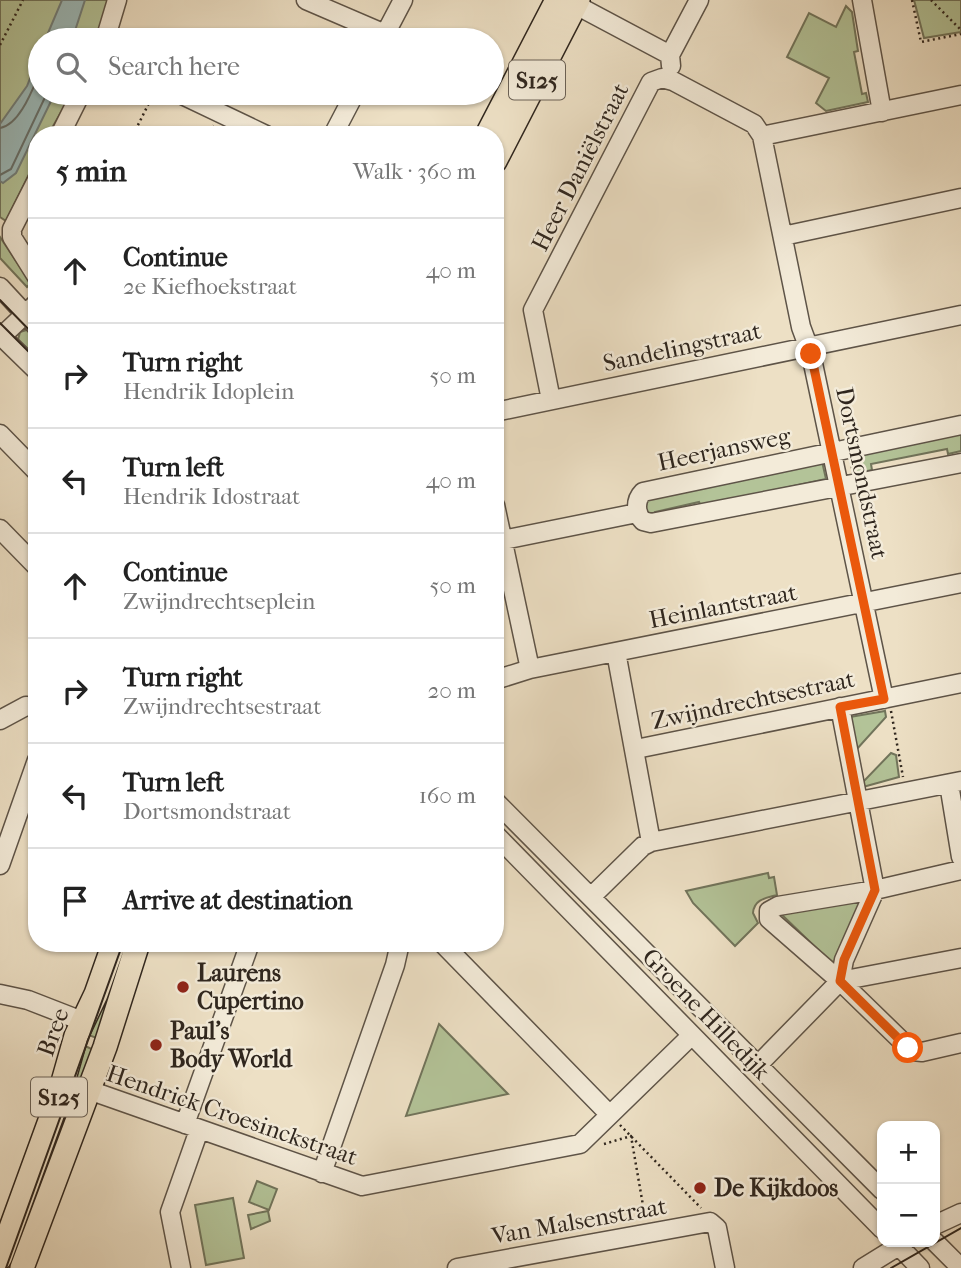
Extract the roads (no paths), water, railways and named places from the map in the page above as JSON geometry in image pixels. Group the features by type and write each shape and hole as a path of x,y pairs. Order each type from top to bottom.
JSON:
{"main road":[{"name":"S125","path":"493,126 570,2"},
{"name":"S125","path":"504,142 570,2"},
{"name":"Bree","path":"1,1253 59,1096 82,1021 96,994 111,952"},
{"name":"S125","path":"22,1268 93,1091 135,952"}],"street":[{"path":"109,28 117,0"},
{"path":"306,0 364,28"},
{"path":"388,28 403,0"},
{"path":"699,0 670,55 664,80 754,124 762,136 961,95"},
{"path":"862,0 882,112"},
{"path":"570,2 670,55"},
{"name":"Heer Daniëlstraat","path":"551,400 533,310 664,80"},
{"path":"64,126 75,105"},
{"path":"203,105 247,126"},
{"path":"338,126 349,105"},
{"name":"Dortsmondstraat","path":"762,136 886,698"},
{"path":"28,198 12,229 12,237 28,262"},
{"path":"783,236 961,198"},
{"path":"0,287 28,305"},
{"path":"28,310 1,336 28,362"},
{"name":"Sandelingstraat","path":"504,410 961,315"},
{"name":"Heerjansweg","path":"637,513 638,498 643,492 961,425"},
{"path":"0,434 28,463"},
{"path":"504,549 637,513 643,521 651,523 961,463"},
{"path":"0,529 28,558"},
{"path":"0,556 13,542"},
{"path":"504,562 530,669"},
{"name":"Heinlantstraat","path":"504,677 530,669 961,583"},
{"path":"616,652 651,842"},
{"name":"Zwijndrechtsestraat","path":"636,749 961,683"},
{"path":"0,720 28,706"},
{"path":"757,1066 840,981 844,960 875,890 840,707"},
{"path":"591,897 643,846 651,842 955,782 961,857"},
{"path":"0,865 28,786"},
{"name":"Groene Hilledijk","path":"504,810 877,1185"},
{"name":"Groene Hilledijk","path":"504,846 877,1224"},
{"path":"961,870 875,890 778,906 767,914 912,1051 961,1044"},
{"path":"130,966 142,952"},
{"path":"181,1268 170,1212 192,1127 247,952"},
{"path":"322,1174 398,952"},
{"path":"451,952 609,1114 692,1035"},
{"path":"840,981 961,958"},
{"path":"0,994 28,1000 82,1021"},
{"name":"Hendrick Croesinckstraat","path":"93,1091 362,1186 580,1144 609,1114"},
{"path":"940,1223 961,1213"},
{"name":"Van Malsenstraat","path":"457,1268 710,1222 717,1228 725,1268"},
{"path":"863,1268 893,1247"},
{"path":"902,1247 920,1268"},
{"path":"939,1247 961,1268"}],"water":[{"path":"62,0 85,0 76,28 50,28"},
{"path":"28,83 28,105 49,105 39,126 28,126 28,148 16,173 3,183 0,181 0,124"}],"tram line":[{"path":"0,300 28,329"},
{"path":"0,323 28,351"},
{"path":"6,1268 120,952"},
{"path":"891,1268 961,1228"}],"place":[{"name":"Laurens Cupertino","path":"183,987"},
{"name":"Paul's Body World","path":"156,1045"},
{"name":"De Kijkdoos","path":"700,1188"}]}
